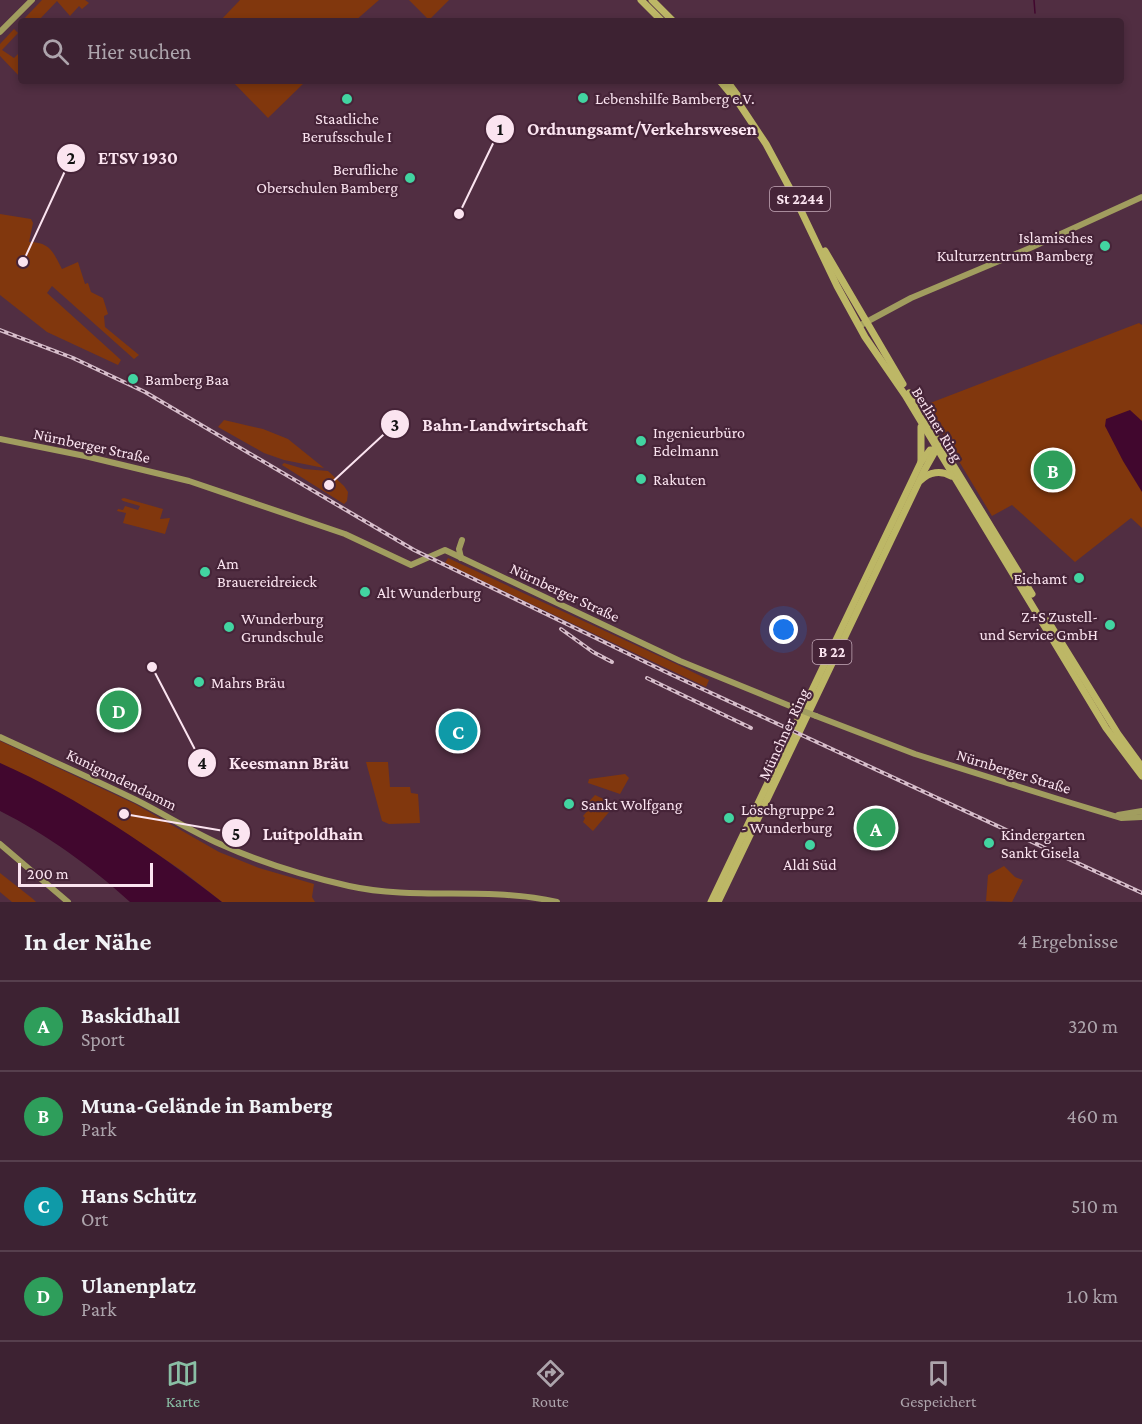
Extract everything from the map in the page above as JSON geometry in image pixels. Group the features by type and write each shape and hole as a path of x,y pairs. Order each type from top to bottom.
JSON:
{"main road":[{"path":"641,0 659,18"},
{"path":"652,0 670,18"},
{"name":"Berliner Ring","path":"722,84 753,124 779,165 837,286 937,437 1106,716 1142,767"},
{"name":"Berliner Ring","path":"728,84 757,122 782,163 863,324 920,418 936,450 1106,728 1142,776"},
{"path":"920,418 923,439 921,462"},
{"path":"937,437 936,450 946,452"},
{"name":"B 22","path":"921,462 928,452 936,450"},
{"name":"Münchner Ring","path":"718,902 936,450"},
{"name":"Münchner Ring","path":"711,902 921,462"},
{"path":"919,482 930,474 939,472 946,473 956,480"}],"street":[{"path":"0,32 32,0"},
{"path":"863,324 911,298 1025,251 1142,197"},
{"name":"Nürnberger Straße","path":"0,439 85,456 189,481 345,534 411,565 445,550 680,661 795,708 942,762 1114,815 1129,819 1142,817"},
{"path":"461,558 459,549 462,540"},
{"name":"Kunigundendamm","path":"0,737 130,797 218,843 265,863 307,876 352,887 396,892 498,896 557,902"},
{"name":"Nürnberger Straße","path":"1114,815 1142,811"},
{"path":"0,844 68,902"}],"shaded area":[{"path":"42,0 85,0 89,3 82,9 79,6 70,16 57,1 41,18 25,18"},
{"path":"240,0 379,0 358,18 223,18"},
{"path":"409,0 449,0 431,18 427,18"},
{"path":"14,29 18,33 2,50 14,58 18,54 18,75 0,56 0,44"},
{"path":"235,84 303,84 268,118"},
{"path":"0,214 31,219 33,223 29,242 42,244 50,249 62,269 78,262 85,284 88,283 91,292 103,298 108,314 104,316 105,327 139,355 134,359 52,286 47,293 121,360 118,365 47,332 0,295"},
{"path":"1139,323 1142,325 1142,528 1131,518 1075,562 1012,505 992,516 925,405"},
{"path":"1130,410 1142,421 1142,492 1105,426 1106,419"},
{"path":"224,420 263,429 288,439 324,468 284,460 264,453 218,427"},
{"path":"284,463 304,469 328,471 348,492 347,501 344,504 282,465"},
{"path":"121,499 163,509 160,519 170,518 165,534 123,523 126,513 117,511 118,509 123,510 125,506 138,510 140,506"},
{"path":"448,558 709,680 706,687 445,563"},
{"path":"0,741 135,804 219,852 259,868 314,884 312,897 315,902 222,902 181,870 113,825 0,763"},
{"path":"366,762 388,762 390,787 410,787 411,793 418,794 420,823 389,824 382,821"},
{"path":"0,763 87,808 170,863 222,902 130,902 68,852 0,811"},
{"path":"625,774 629,778 620,794 588,783 589,779"},
{"path":"595,795 614,806 593,831 583,822 585,818 583,816 590,808 586,805"},
{"path":"1004,866 1015,877 1023,880 1012,902 986,901 988,875"},
{"path":"0,873 36,902 12,902 0,892"}],"waterway":[{"path":"1034,0 1035,13"}],"railway":[{"path":"0,330 73,358 145,392 414,550 668,673 1142,893"},
{"path":"561,629 593,652 612,662"},
{"path":"647,678 751,728"}],"place":[{"name":"Lebenshilfe Bamberg e.V.","path":"583,98"},
{"name":"Staatliche Berufsschule I","path":"347,99"},
{"name":"Berufliche Oberschulen Bamberg","path":"410,178"},
{"name":"Ordnungsamt/Verkehrswesen","path":"459,214"},
{"name":"Islamisches Kulturzentrum Bamberg","path":"1105,246"},
{"name":"ETSV 1930","path":"23,262"},
{"name":"Bamberg Baa","path":"133,379"},
{"name":"Ingenieurbüro Edelmann","path":"641,441"},
{"name":"Muna-Gelände in Bamberg","path":"1053,470"},
{"name":"Rakuten","path":"641,479"},
{"name":"Bahn-Landwirtschaft","path":"329,485"},
{"name":"Am Brauereidreieck","path":"205,572"},
{"name":"Eichamt","path":"1079,578"},
{"name":"Alt Wunderburg","path":"365,592"},
{"name":"Z+S Zustell- und Service GmbH","path":"1110,625"},
{"name":"Wunderburg Grundschule","path":"229,627"},
{"name":"Keesmann Bräu","path":"152,667"},
{"name":"Mahrs Bräu","path":"199,682"},
{"name":"Ulanenplatz","path":"119,710"},
{"name":"Hans Schütz","path":"458,731"},
{"name":"Sankt Wolfgang","path":"569,804"},
{"name":"Luitpoldhain","path":"124,814"},
{"name":"Löschgruppe 2 - Wunderburg","path":"729,818"},
{"name":"Baskidhall","path":"876,828"},
{"name":"Kindergarten Sankt Gisela","path":"989,843"},
{"name":"Aldi Süd","path":"810,845"}]}
